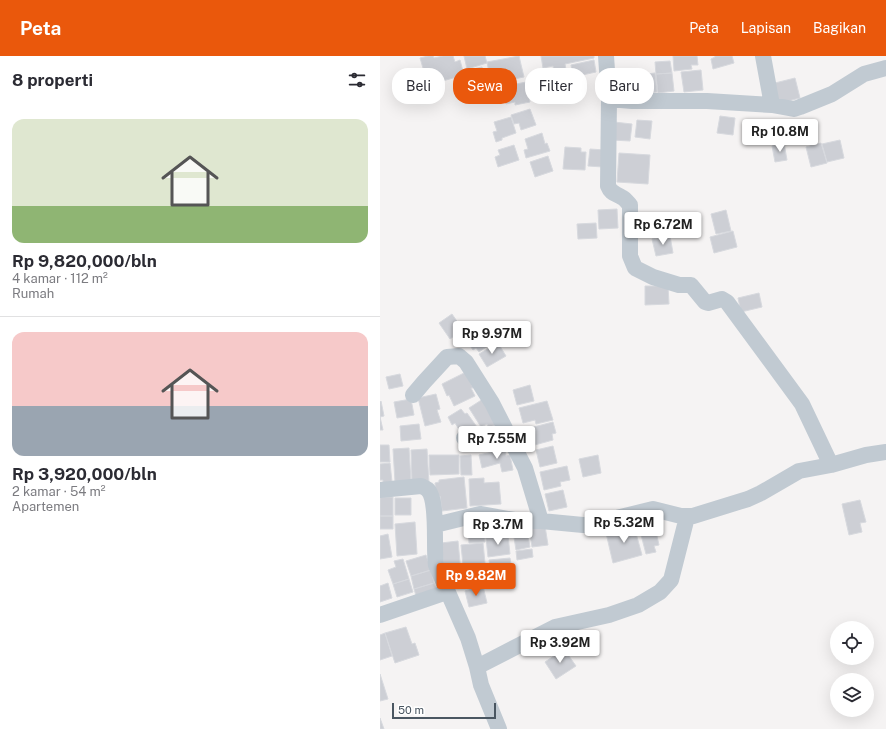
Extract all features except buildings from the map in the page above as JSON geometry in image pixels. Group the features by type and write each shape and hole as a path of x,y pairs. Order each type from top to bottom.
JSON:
{"street":[{"path":"606,56 607,68"},
{"path":"763,56 772,106"},
{"path":"654,101 707,101 794,109 800,108 832,94 864,74 886,68"},
{"path":"609,104 608,186 613,194 624,198 630,205 630,246 632,264 634,268 653,277 672,283 691,284 705,302 708,303 722,299 727,302 802,404 831,465"},
{"path":"413,395 447,357 459,356 466,362 492,403 527,474 541,521"},
{"path":"464,438 509,438"},
{"path":"435,525 480,514 520,521 541,521 588,525 653,509 680,516 687,516 748,499 799,471 831,465 866,455 886,452"},
{"path":"380,490 422,486 427,488 430,493 434,503 434,556 436,565 468,638 478,667 481,686 499,729"},
{"path":"478,667 555,627 610,615 631,608 660,592 671,580 687,516"},
{"path":"380,615 447,592"}]}
